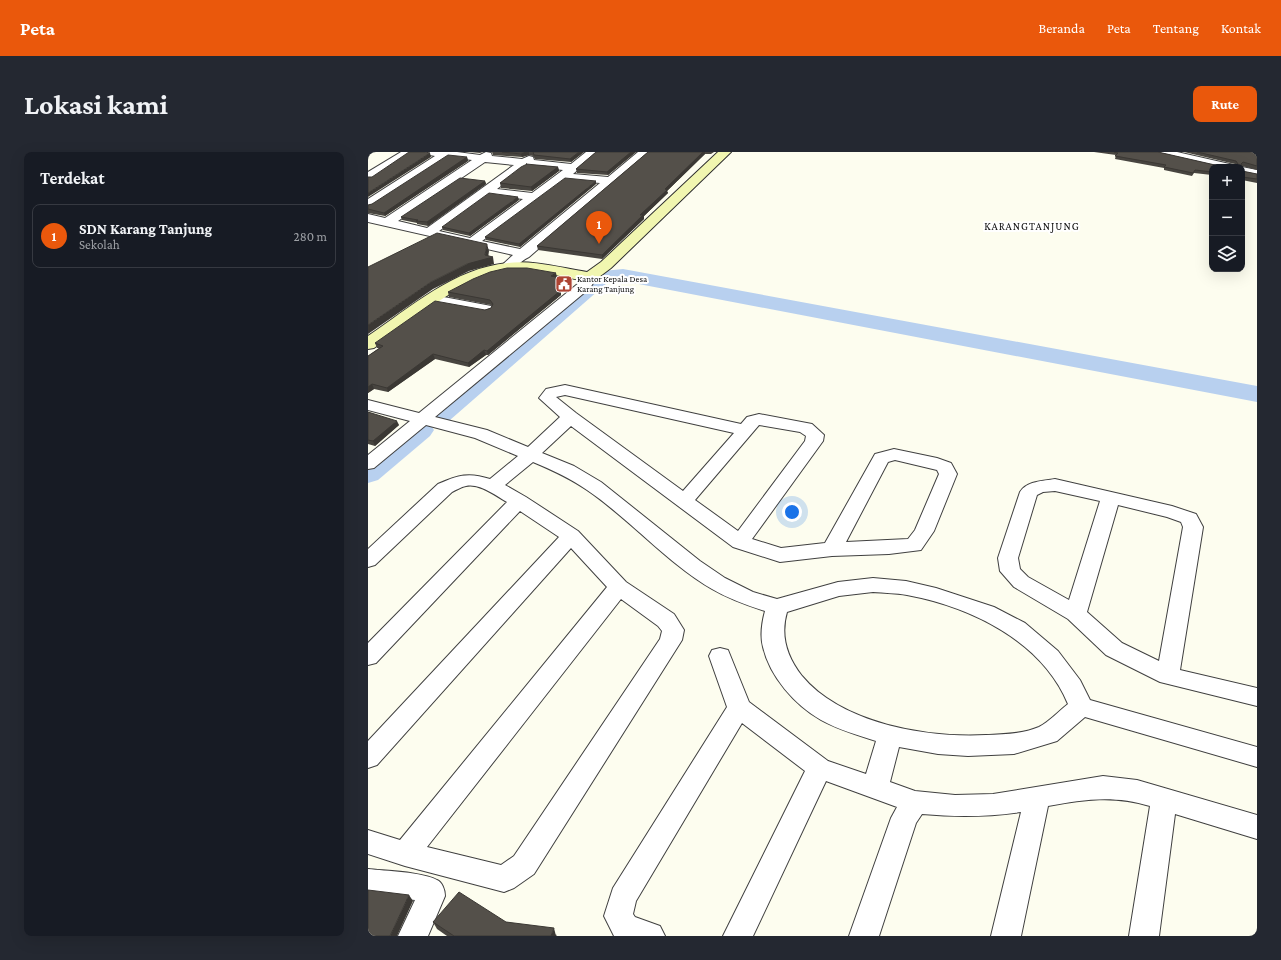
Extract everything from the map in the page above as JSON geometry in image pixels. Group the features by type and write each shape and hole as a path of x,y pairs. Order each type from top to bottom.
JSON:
{"street":[{"path":"374,165 398,152"},
{"path":"368,177 408,152"},
{"path":"428,152 488,155 524,163 573,168"},
{"path":"416,245 524,163 541,152"},
{"path":"472,242 535,197 593,152"},
{"path":"507,267 645,152"},
{"path":"368,464 585,286 590,277 606,265 725,152"},
{"path":"1162,152 1216,164"},
{"path":"368,204 448,153"},
{"path":"388,222 488,155"},
{"path":"1245,171 1257,173"},
{"path":"563,176 610,181"},
{"path":"487,191 535,197"},
{"path":"368,218 524,254"},
{"path":"368,344 433,299 461,282 507,267 523,267 590,277"},
{"path":"433,299 486,309"},
{"path":"570,375 547,398 570,417 740,542 780,555 832,549 889,547 914,544 924,531 948,474 945,467 931,462 894,454 881,458 832,549"},
{"path":"552,392 565,390 745,430"},
{"path":"368,405 481,434 568,470 594,486 638,520 693,566 718,583 745,597 777,607 838,589 873,585 906,588 936,595 986,612 1017,630 1050,657 1072,686 1081,707"},
{"path":"492,486 531,454 570,417"},
{"path":"684,501 753,421 759,419 806,428 815,435 814,441 740,542"},
{"path":"368,560 444,488 470,480 492,486 519,501 571,536 619,587 666,620 673,630 671,640 524,865 504,879 405,854 368,842"},
{"path":"1168,676 1193,527 1192,522 1185,516 1054,485 1039,486 1029,492 1008,558 1010,571 1021,582 1076,614 1114,649 1168,676 1257,697"},
{"path":"1076,614 1111,498"},
{"path":"368,657 519,501"},
{"path":"368,758 571,536"},
{"path":"405,854 619,587"},
{"path":"777,607 773,622 774,647 784,670 804,696 829,713 850,723 890,735 945,744 968,746 1014,744 1048,734 1081,707"},
{"path":"720,656 739,708 819,768 915,802 955,806 993,805 1103,787 1138,791 1257,827"},
{"path":"1081,707 1257,756"},
{"path":"650,936 625,927 618,916 623,897 739,708"},
{"path":"875,788 890,735"},
{"path":"738,936 819,768"},
{"path":"1006,936 1037,798"},
{"path":"1144,936 1164,799"},
{"path":"864,936 904,818 915,802"},
{"path":"368,882 428,889 431,892 431,896 413,936"}],"building":[{"path":"409,152 430,153 368,193 368,177 372,177"},
{"path":"502,152 526,152 521,154"},
{"path":"533,152 579,152 570,159 534,155"},
{"path":"596,152 631,152 607,172 576,169"},
{"path":"648,152 703,152 665,189 667,190 640,215 643,215 602,255 537,246"},
{"path":"1114,152 1158,152 1211,164 1209,164 1209,172 1195,170 1193,173 1164,167 1166,165 1115,156 1118,153"},
{"path":"1197,152 1257,152 1257,166 1243,162 1238,164 1236,161"},
{"path":"448,155 467,157 384,213 368,209 368,205 372,204"},
{"path":"527,164 558,167 531,187 500,183 521,167"},
{"path":"1245,172 1257,174 1257,179 1245,177"},
{"path":"460,178 485,181 427,222 401,217"},
{"path":"565,178 596,181 519,244 485,237"},
{"path":"489,193 518,197 469,233 442,227"},
{"path":"437,233 487,244 485,255 493,257 467,264 431,282 368,325 368,267"},
{"path":"507,268 527,268 556,273 551,276 570,280 557,290 560,291 487,351 484,350 468,363 433,354 387,388 372,384 368,387 368,356 383,346 375,343 435,301 485,310 491,308 493,304 490,300 448,292 490,272"},
{"path":"368,412 397,421 373,441 368,440"},
{"path":"368,890 409,895 390,936 368,936"},
{"path":"459,892 506,922 554,928 551,936 454,936 433,922"}],"waterway":[{"path":"441,414 562,312 601,277 623,275 1257,394"},
{"path":"368,474 421,430"}],"place":[{"name":"SDN Karang Tanjung","path":"599,244"},
{"name":"Kantor Kepala Desa Karang Tanjung","path":"564,284"}],"district":[{"name":"KARANGTANJUNG","path":"1032,226"}]}
